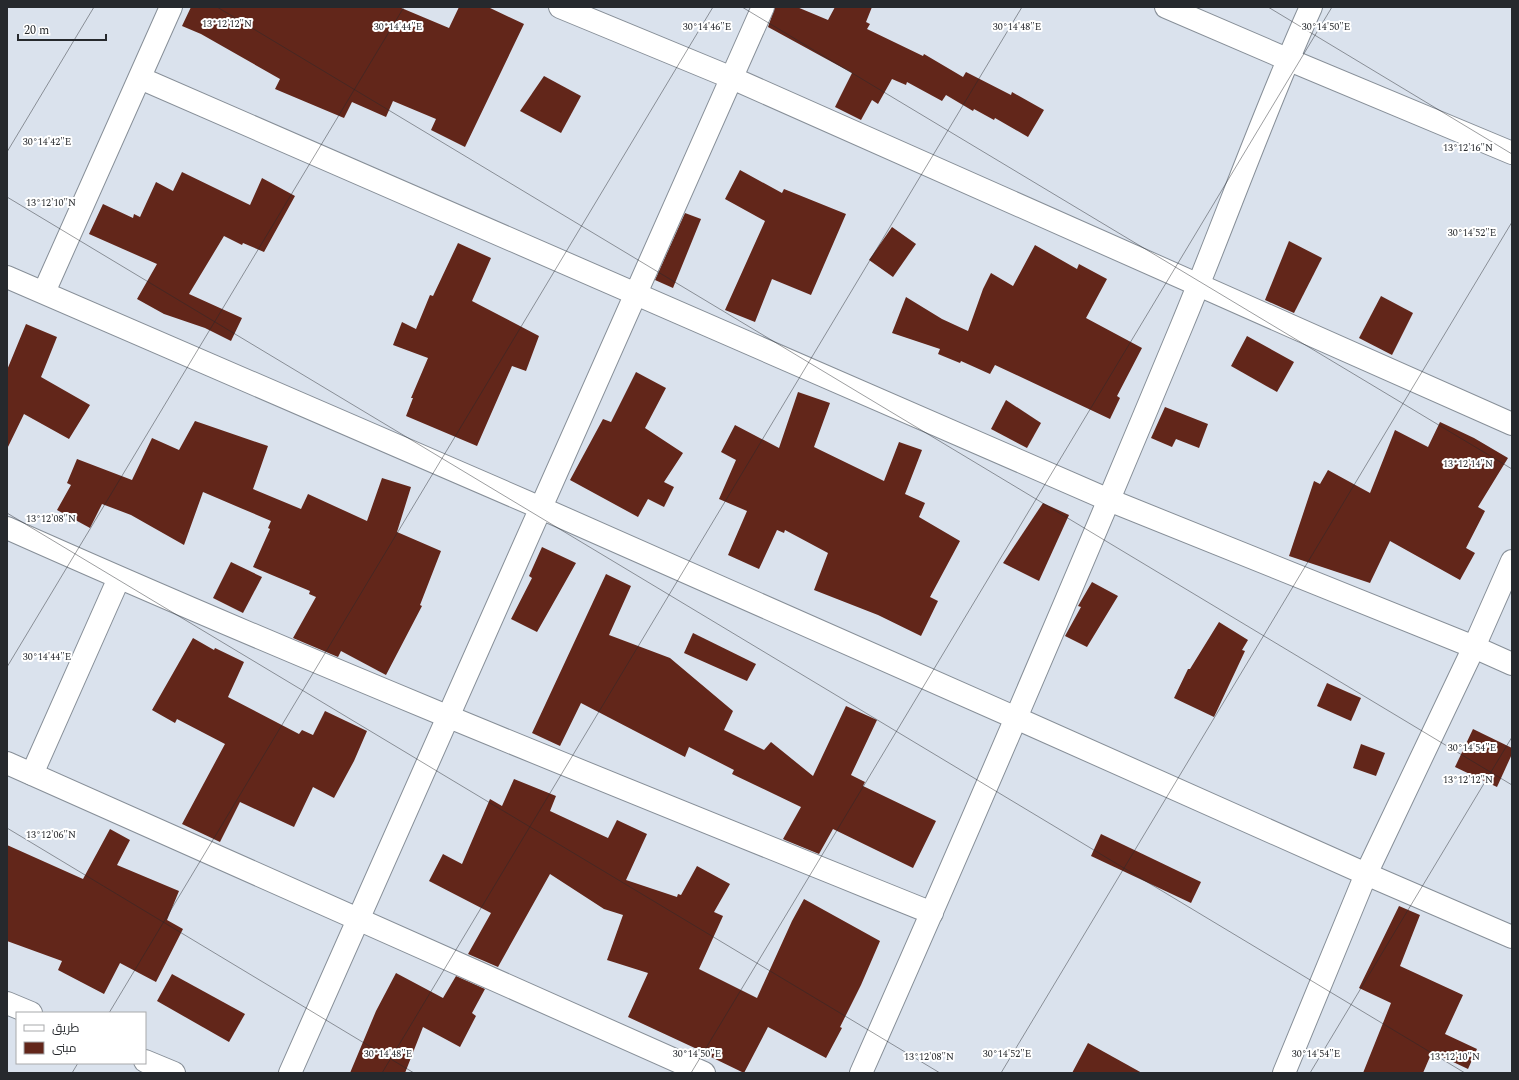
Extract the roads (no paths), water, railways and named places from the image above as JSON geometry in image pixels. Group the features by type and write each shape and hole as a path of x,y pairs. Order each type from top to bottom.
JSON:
{"street":[{"path":"44,292 171,7"},
{"path":"560,7 732,78 1512,424"},
{"path":"290,1073 763,7"},
{"path":"1166,7 1512,153"},
{"path":"861,1073 932,913 1109,500 1199,285 1287,59 1311,7"},
{"path":"140,78 1109,500 1474,647 1512,664"},
{"path":"7,277 541,508 1366,874 1512,937"},
{"path":"7,528 119,578 448,717 932,913"},
{"path":"1284,1073 1366,874 1474,647 1512,561"},
{"path":"32,774 119,578"},
{"path":"7,763 704,1073"},
{"path":"7,1003 29,1012"},
{"path":"146,1061 174,1073"}]}
